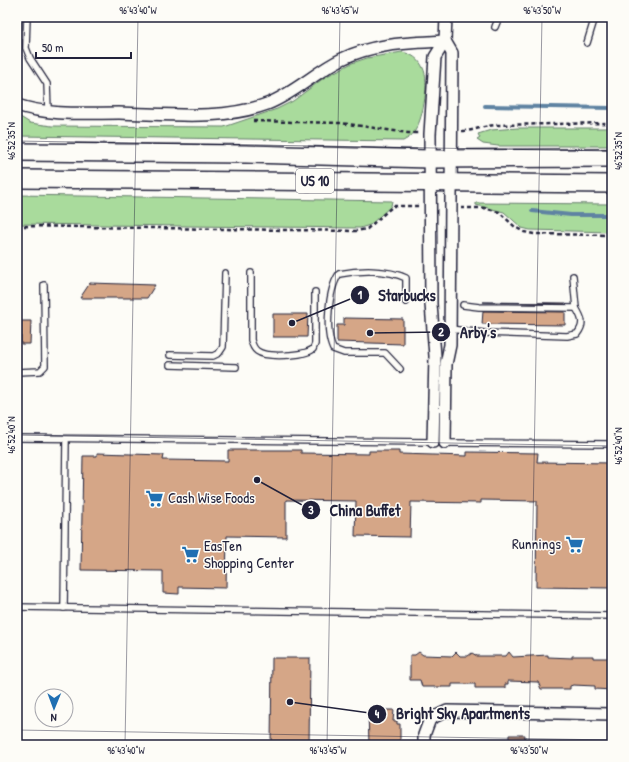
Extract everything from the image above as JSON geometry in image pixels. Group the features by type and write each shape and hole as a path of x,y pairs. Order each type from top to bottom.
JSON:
{"main road":[{"name":"US 10","path":"17,152 246,154 429,159 612,158"},
{"name":"US 10","path":"17,179 430,181 612,184"}],"street":[{"path":"445,442 446,364 450,345 452,159 452,53 446,41 446,17"},
{"path":"17,105 48,110 112,113 226,113 266,104 281,97 327,67 361,51 397,44 446,41"},
{"path":"433,442 435,356 429,159 435,57 446,41"},
{"path":"424,745 424,735 430,719 447,711 612,714"}],"lane":[{"path":"27,17 26,48 30,58 48,84 48,110"},
{"path":"495,27 499,17"},
{"path":"587,43 595,17"},
{"path":"400,369 385,353 344,353 333,349 330,342 330,298 334,280 339,274 353,271 396,273 406,278 406,302"},
{"path":"170,355 213,356 219,353 224,347 225,273"},
{"path":"251,273 251,340 253,348 258,352 268,355 303,354 313,349 316,292"},
{"path":"433,329 450,329 484,333 567,336 577,334 583,323 581,315 576,308 573,276"},
{"path":"17,372 40,371 45,366 44,285"},
{"path":"462,305 479,307 576,308"},
{"path":"170,365 236,367"},
{"path":"17,438 612,444"},
{"path":"64,608 66,439"},
{"path":"17,607 612,616"}],"path":[{"path":"452,132 472,131 483,126 496,125 612,123"},
{"path":"17,226 356,231 367,229 393,206 430,207"},
{"path":"451,207 484,208 499,212 515,227 524,232 534,234 612,235"}],"green space":[{"path":"402,52 409,54 419,62 423,68 426,81 425,99 419,123 412,135 403,141 17,136 17,115 30,123 52,126 224,127 277,109 293,101 325,77 352,63 367,58"},
{"path":"518,128 612,128 612,146 498,146 483,144 477,140 480,138 478,134 491,130"},
{"path":"17,195 392,201 391,206 370,225 360,228 17,224"},
{"path":"476,203 612,204 612,232 530,230 522,228 504,212 476,205"}],"building":[{"path":"90,283 155,285 147,298 80,298"},
{"path":"483,302 565,303 565,304"},
{"path":"483,311 565,312 565,325 482,324"},
{"path":"273,314 308,314 307,337 273,337"},
{"path":"344,318 403,319 403,344 337,342 337,325 344,325"},
{"path":"21,321 31,321 30,344 21,344"},
{"path":"228,450 301,450 301,453 369,454 369,451 399,451 399,454 467,456 467,452 538,453 537,462 612,463 612,588 536,587 537,501 481,500 481,503 411,502 410,537 355,536 356,501 286,500 286,537 227,536 226,588 179,587 179,594 163,593 163,571 81,570 83,456 97,456 97,453 164,455 163,460 228,461"},
{"path":"419,652 423,655 452,656 456,652 460,656 468,656 472,653 477,656 506,656 509,652 513,657 548,655 548,657 572,658 572,656 593,656 593,658 612,658 612,690 595,689 595,686 573,685 570,686 570,689 541,689 538,682 508,681 508,684 505,684 505,688 475,688 475,684 452,684 452,687 422,687 420,680 410,680 410,655 415,655"},
{"path":"272,658 310,658 309,745 271,745"},
{"path":"368,710 394,710 393,721 397,721 397,724 400,724 400,745 369,745"},
{"path":"509,735 525,735 524,745 509,745"}],"waterway":[{"path":"485,106 612,108"},
{"path":"532,211 571,215 612,215"}],"place":[{"name":"Starbucks","path":"292,323"},
{"name":"Arby's","path":"370,333"},
{"name":"China Buffet","path":"257,480"},
{"name":"Cash Wise Foods","path":"155,498"},
{"name":"Runnings","path":"574,544"},
{"name":"EasTen Shopping Center","path":"191,555"},
{"name":"Bright Sky Apartments","path":"290,702"}]}
